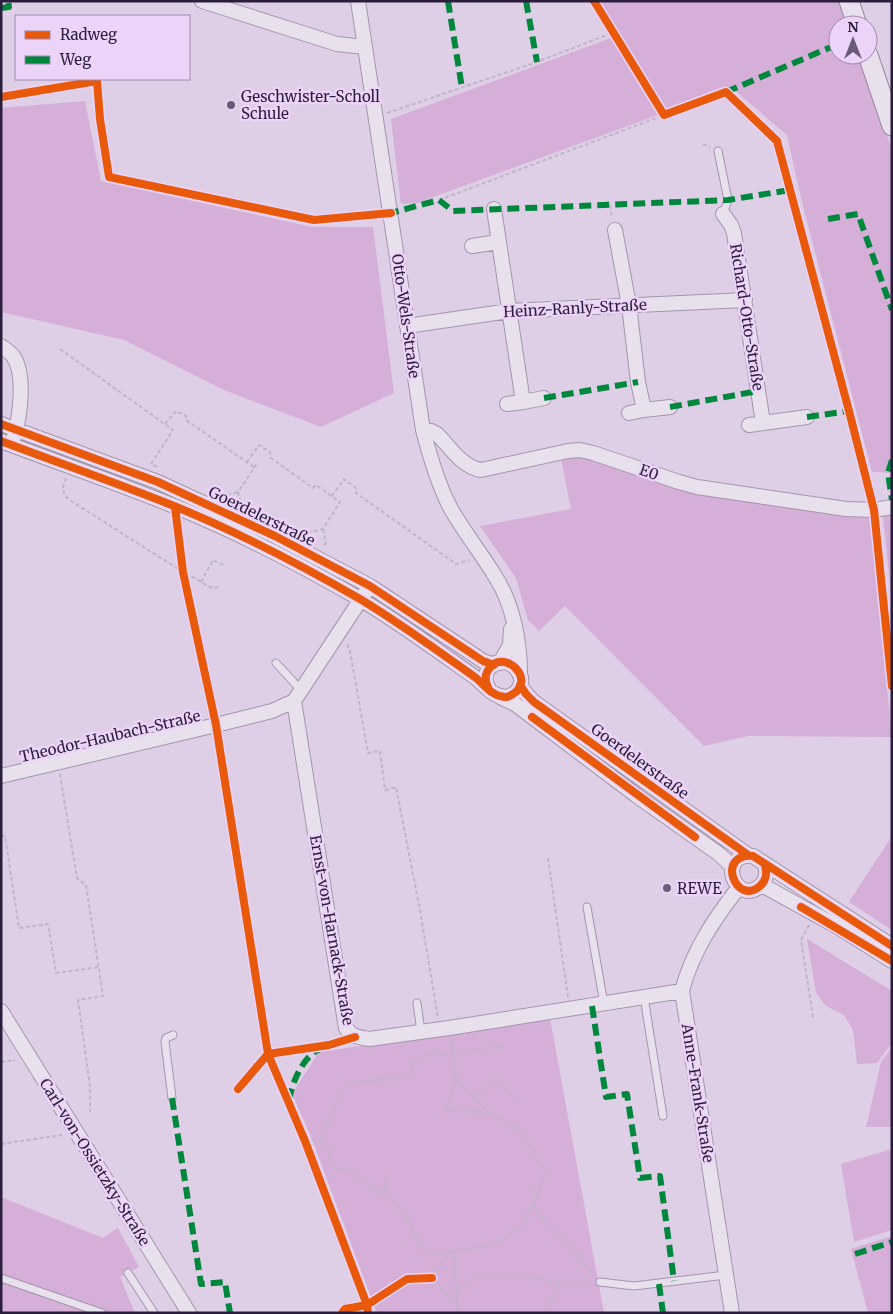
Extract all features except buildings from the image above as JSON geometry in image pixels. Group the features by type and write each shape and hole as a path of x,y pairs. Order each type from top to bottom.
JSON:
{"main road":[{"path":"849,1 854,15"},
{"path":"871,65 892,126"}],"street":[{"path":"202,1 337,44 365,47"},
{"name":"Otto-Wels-Straße","path":"358,1 423,430 433,467 445,497 496,576 504,592 517,638 520,680"},
{"path":"494,209 523,402"},
{"name":"Richard-Otto-Straße","path":"723,214 734,233 745,300 756,424 807,417"},
{"path":"615,230 629,305 638,382 644,410"},
{"path":"472,246 498,242"},
{"name":"Heinz-Ranly-Straße","path":"407,326 509,311 745,300"},
{"name":"Goerdelerstraße","path":"1,346 15,360 19,377 20,409 16,429 6,443 175,507 236,534 361,599 476,678 495,694 515,704 637,796 719,854 733,867"},
{"path":"507,404 544,398"},
{"path":"629,413 670,407"},
{"name":"Goerdelerstraße","path":"1,424 158,482 237,518 370,586 483,661 497,664 505,662 514,666 526,694 534,702 748,856 758,858 765,865 892,946"},
{"name":"E0","path":"423,430 437,434 466,465 474,469 481,470 580,450 593,452 697,487 846,509 874,510 892,507"},
{"path":"297,696 370,586"},
{"name":"Otto-Wels-Straße","path":"497,664 510,645 510,611"},
{"path":"497,664 486,675 486,684 495,694 512,695 520,680"},
{"name":"Theodor-Haubach-Straße","path":"1,776 216,726 272,711 297,696"},
{"name":"Ernst-von-Harnack-Straße","path":"297,696 346,1028 355,1037 369,1039 444,1029 682,991"},
{"path":"748,856 739,859 733,867 732,878 739,887 753,890 762,885 766,876 765,865"},
{"path":"762,885 892,961"},
{"name":"Anne-Frank-Straße","path":"732,1313 682,991 687,971 701,942 739,887"},
{"name":"Carl-von-Ossietzky-Straße","path":"1,1011 189,1313"}],"lane":[{"path":"718,151 728,200 723,214"},
{"path":"276,663 297,696"},
{"path":"587,907 604,1004"},
{"path":"644,997 663,1116"},
{"path":"417,1003 421,1032"},
{"path":"172,1098 165,1042 166,1038 173,1035"},
{"path":"128,1273 154,1313"},
{"path":"600,1282 634,1286 726,1275"},
{"path":"1,1278 83,1310 102,1313"}],"path":[{"path":"376,117 536,62 612,33"},
{"path":"439,200 664,114"},
{"path":"60,349 173,430 151,464 164,470 158,482"},
{"path":"165,424 176,411 186,416 186,420 254,467"},
{"path":"247,462 259,445 270,452 271,458 313,488 316,485 340,502 322,529 306,533 298,548"},
{"path":"237,518 243,506 238,492 258,462"},
{"path":"69,466 63,487 64,495 71,501 183,572 212,588 220,587"},
{"path":"332,496 344,479 356,488 356,494 456,564 480,553"},
{"path":"318,558 326,544 322,529"},
{"path":"201,582 213,560 226,566"},
{"path":"340,631 350,651 368,753 380,752 385,790 396,787 444,1029 452,1055 456,1080 446,1110 488,1112"},
{"path":"59,763 77,878 86,886 103,996 78,1000 90,1086 90,1112"},
{"path":"1,836 5,836 19,928 48,924 56,973 98,967"},
{"path":"548,858 569,1009"},
{"path":"812,1017 801,940 813,914"},
{"path":"320,1140 340,1095 348,1084 412,1075 412,1062 433,1052 452,1055 492,1047 504,1047"},
{"path":"386,1176 386,1191 405,1215 426,1254 493,1244 514,1233 525,1220 539,1192 546,1172 519,1129 488,1112 456,1080"},
{"path":"474,1098 494,1080 520,1101"},
{"path":"1,1144 77,1133"},
{"path":"305,1140 320,1140 328,1149 332,1168 348,1169 376,1192 386,1191"},
{"path":"529,1188 539,1192"},
{"path":"532,1206 600,1282"},
{"path":"454,1250 458,1313"},
{"path":"449,1251 432,1278 457,1305"},
{"path":"456,1293 478,1275 523,1276 559,1282 600,1282"},
{"path":"546,1313 559,1282"}],"shaded area":[{"path":"601,1 841,1 846,15 828,15 828,65 862,65 892,150 892,473 872,472 803,206 787,135 732,88 417,203 401,204 391,119 619,35"},
{"path":"85,101 101,181 312,227 373,227 394,393 321,427 224,390 124,340 1,312 1,108"},
{"path":"581,455 688,490 870,516 892,737 748,736 704,746 565,606 539,631 528,620 516,578 480,526 571,509 561,459"},
{"path":"892,514 892,605 883,516"},
{"path":"892,836 892,930 849,902"},
{"path":"807,939 892,991 892,1043 877,1063 857,1064 853,1030 844,1015 826,1006 816,993"},
{"path":"550,1018 604,1313 377,1313 310,1134 292,1094 319,1052"},
{"path":"892,1047 892,1127 866,1127 881,1062"},
{"path":"892,1149 892,1230 854,1242 841,1164"},
{"path":"1,1197 103,1238 118,1228 139,1267 120,1277 135,1313 1,1313"},
{"path":"892,1236 892,1313 868,1313 851,1249"}],"marked path":[{"path":"1,8 9,7 8,1"},
{"path":"448,1 462,88"},
{"path":"526,1 537,62"},
{"path":"726,92 828,48"},
{"path":"387,214 439,200 453,211 728,200 790,190"},
{"path":"828,219 858,214 892,310"},
{"path":"544,398 638,382"},
{"path":"670,407 758,391"},
{"path":"807,417 849,411"},
{"path":"892,460 888,473 892,500"},
{"path":"592,1006 606,1097 627,1094 640,1178 660,1176 674,1281"},
{"path":"289,1100 299,1071 308,1058 320,1049"},
{"path":"172,1098 201,1284 225,1282 230,1313"},
{"path":"855,1254 892,1242"},
{"path":"659,1284 663,1313"}],"cycle path":[{"path":"594,1 664,115 726,92 777,141 874,510 892,686"},
{"path":"1,97 97,81 100,119 109,177 314,220 391,213"},
{"path":"1,424 158,482 275,536 370,586 483,661 494,665"},
{"path":"1,441 174,506 292,561 375,608 476,678 490,690 493,693 497,695 507,697 517,691 521,683 520,675 516,668 509,663 493,664 486,677 487,686 489,689 490,691"},
{"path":"175,507 183,572 216,725 268,1054 305,1141 367,1305 368,1313"},
{"path":"520,685 534,702 748,855"},
{"path":"532,717 695,837"},
{"path":"765,865 766,874 764,881 760,886 751,891 743,890 733,878 732,870 735,862 741,857 753,856 892,946"},
{"path":"801,907 892,961"},
{"path":"238,1089 268,1054 329,1045 355,1037"},
{"path":"342,1313 345,1309 367,1305 407,1279 432,1278"}],"place":[{"name":"Geschwister-Scholl Schule","path":"231,105"},
{"name":"REWE","path":"667,888"}]}
